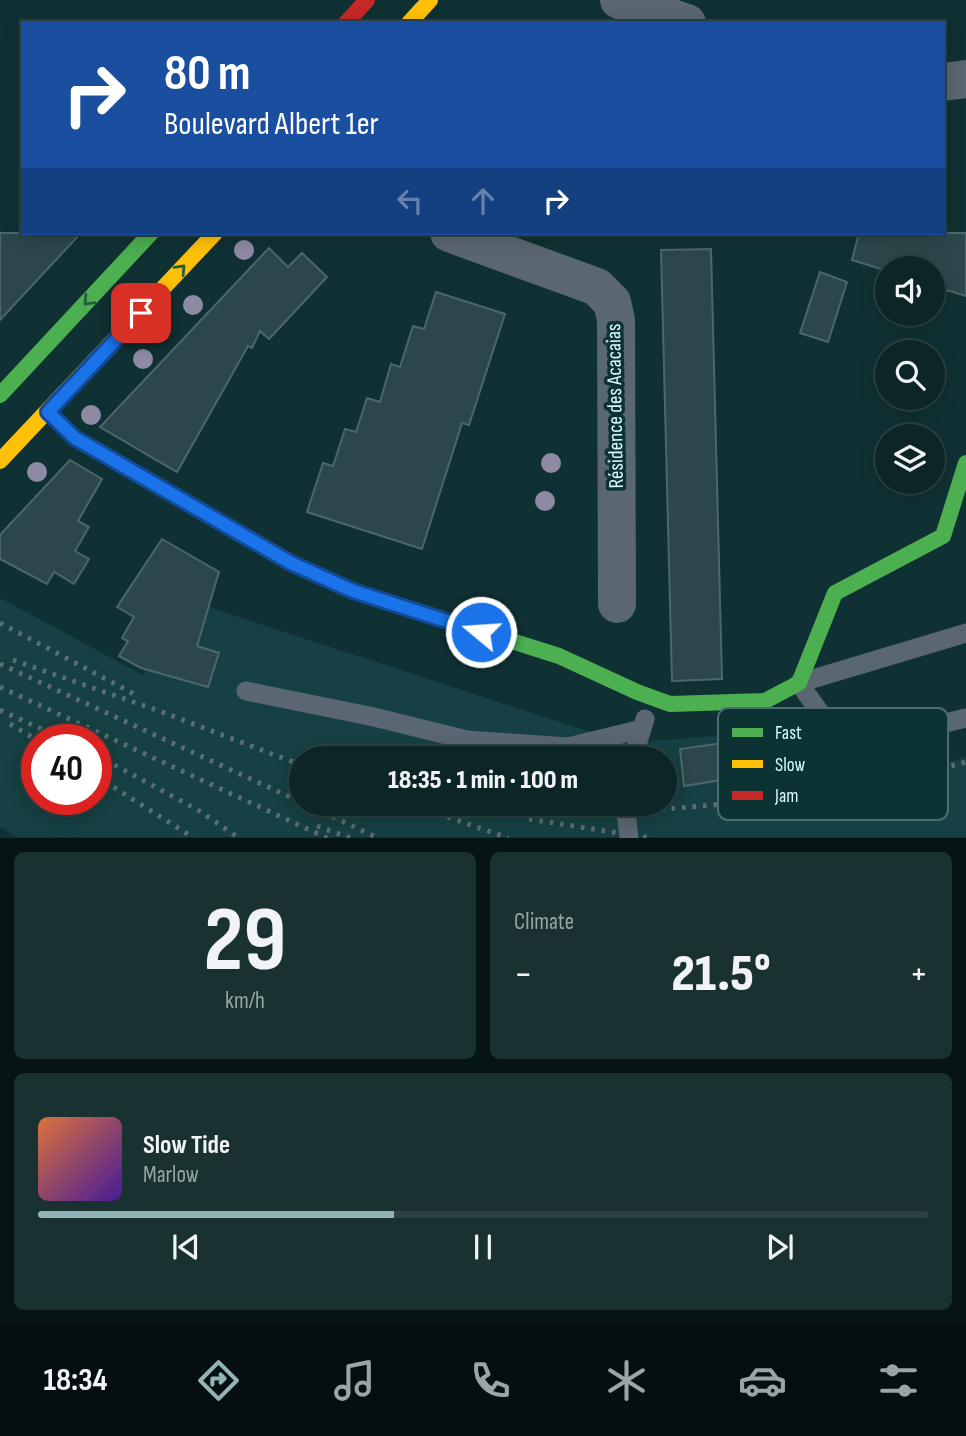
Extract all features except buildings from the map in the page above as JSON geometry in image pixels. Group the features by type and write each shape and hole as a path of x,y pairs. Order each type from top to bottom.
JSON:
{"street":[{"path":"348,21 367,0"},
{"path":"411,21 430,0"},
{"path":"619,0 681,21"},
{"path":"945,82 966,79"},
{"path":"0,395 149,235"},
{"path":"0,461 213,235"},
{"name":"Résidence des Acacaias","path":"454,235 597,288 612,302 615,320 617,604"},
{"path":"48,412 75,438 291,563 353,591 559,656 670,704 765,701 799,683 835,593 943,536 966,463"}],"lane":[{"path":"817,708 799,683 966,633"},
{"path":"246,691 374,717 467,740 568,747 642,729"},
{"path":"637,746 651,697"},
{"path":"948,722 966,718"},
{"path":"626,816 629,838"}],"shaded area":[{"path":"0,598 143,675 187,600 624,743 718,736 718,820 948,820 948,762 966,757 966,837 16,837 0,827"}],"railway":[{"path":"0,623 136,695"},
{"path":"13,660 289,760"},
{"path":"0,664 289,796"},
{"path":"0,687 327,838"},
{"path":"0,710 30,724"},
{"path":"10,724 21,731"},
{"path":"948,766 966,762"},
{"path":"112,764 198,810 239,838"},
{"path":"112,786 194,838"},
{"path":"677,808 718,804"},
{"path":"331,816 378,838"},
{"path":"445,816 508,838"},
{"path":"529,819 650,838"},
{"path":"317,826 350,838"}],"traffic: fast":[{"path":"0,395 149,235"},
{"path":"483,632 559,656 670,704 765,701 799,683 835,593 943,536 966,463"}],"traffic: slow":[{"path":"411,21 430,0"},
{"path":"0,461 213,235"},
{"path":"48,413 75,438 291,563 353,591 483,632"}],"traffic: jam":[{"path":"348,21 367,0"}],"route":[{"path":"141,313 48,412 61,425 75,438 291,563 353,591 481,632"}]}
